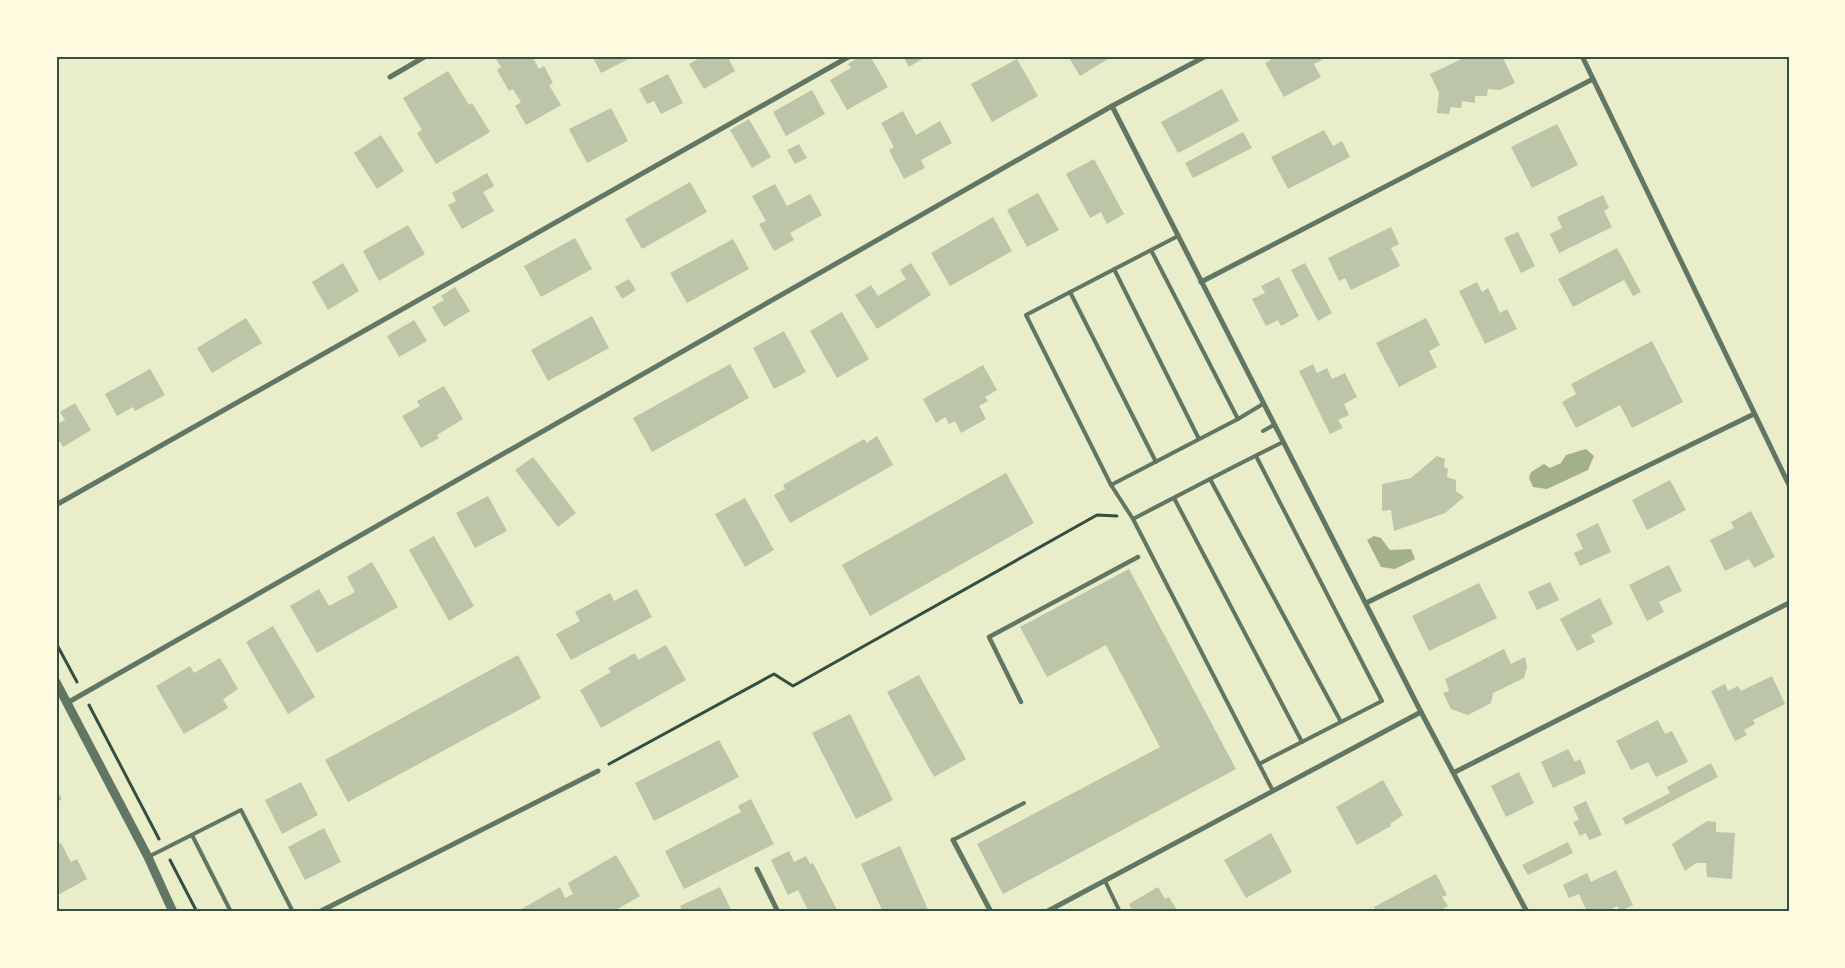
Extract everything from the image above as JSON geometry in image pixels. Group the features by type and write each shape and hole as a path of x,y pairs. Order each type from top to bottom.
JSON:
{"street":[{"path":"390,77 426,56"},
{"path":"56,505 850,56"},
{"path":"66,703 1112,106 1206,56"},
{"path":"1582,56 1789,485"},
{"path":"1202,282 1593,79"},
{"path":"1112,106 1263,404 1527,912"},
{"path":"1366,603 1754,414"},
{"path":"1021,702 988,637 1138,557"},
{"path":"1455,772 1789,603"},
{"path":"56,682 148,857 173,912"},
{"path":"1046,912 1422,712"},
{"path":"319,912 598,771"},
{"path":"953,840 991,912"},
{"path":"756,869 778,912"}],"lane":[{"path":"1178,236 1026,315 1111,485 1133,519 1273,791"},
{"path":"1151,250 1238,419"},
{"path":"1114,269 1199,439"},
{"path":"1070,292 1156,462"},
{"path":"1111,485 1263,404"},
{"path":"1263,431 1274,425"},
{"path":"1133,519 1283,442"},
{"path":"1256,456 1382,701 1259,764"},
{"path":"1210,479 1342,722"},
{"path":"1174,498 1302,742"},
{"path":"953,840 1024,803"},
{"path":"148,857 241,810 293,912"},
{"path":"192,835 231,912"},
{"path":"1105,881 1120,912"}],"path":[{"path":"598,771 774,674 793,686 1097,516 1117,516"},
{"path":"56,643 197,912"}],"shaded area":[{"path":"1586,449 1594,456 1588,470 1547,489 1533,487 1529,478 1531,472 1544,464 1550,468 1561,463 1566,455"},
{"path":"1374,536 1381,538 1390,550 1411,549 1415,559 1395,569 1381,567 1367,540"}],"building":[{"path":"494,56 532,56 539,69 544,66 553,83 549,85 561,105 526,125 515,106 521,102 513,89 509,91 497,70 501,67"},
{"path":"592,56 634,56 601,73"},
{"path":"703,56 727,56 735,71 704,89 689,64"},
{"path":"861,56 870,56 888,87 847,110 830,80 851,68 848,64"},
{"path":"903,56 927,56 909,67"},
{"path":"1068,56 1107,56 1108,59 1080,76"},
{"path":"1277,56 1320,56 1322,60 1314,64 1321,77 1284,97 1265,63"},
{"path":"1468,56 1502,56 1515,83 1500,90 1488,89 1487,96 1475,96 1475,103 1462,101 1461,108 1451,107 1449,114 1437,113 1439,93 1430,74"},
{"path":"1017,59 1038,96 992,122 971,84"},
{"path":"448,71 469,105 472,103 490,132 436,164 417,133 422,130 403,98"},
{"path":"668,74 683,103 661,114 654,101 647,104 639,89"},
{"path":"1222,89 1239,121 1178,153 1161,122"},
{"path":"812,90 825,114 786,136 773,112"},
{"path":"611,108 628,141 587,163 569,129"},
{"path":"903,111 916,135 940,121 952,143 921,160 925,168 904,179 889,150 894,147 881,123"},
{"path":"749,119 771,157 752,168 730,130"},
{"path":"1557,124 1578,165 1532,188 1511,147"},
{"path":"1324,130 1333,146 1342,141 1350,157 1288,189 1271,157"},
{"path":"1243,132 1252,148 1193,178 1185,163"},
{"path":"381,135 404,171 377,189 354,153"},
{"path":"799,144 807,158 795,164 787,150"},
{"path":"1094,159 1124,214 1107,224 1101,212 1090,218 1066,174"},
{"path":"487,173 494,186 483,192 494,211 462,229 448,205 456,201 452,193"},
{"path":"690,182 707,212 642,249 625,219"},
{"path":"775,184 787,206 810,194 822,215 790,233 794,240 774,251 759,224 766,221 752,196"},
{"path":"1038,193 1059,230 1027,247 1007,210"},
{"path":"1603,195 1609,208 1604,211 1612,227 1559,253 1550,234 1562,228 1557,217"},
{"path":"993,217 1012,251 950,286 931,253"},
{"path":"408,225 425,254 379,281 363,251"},
{"path":"1391,227 1399,244 1391,248 1400,266 1351,290 1345,278 1339,281 1328,258"},
{"path":"1518,232 1535,266 1521,273 1504,238"},
{"path":"575,238 592,269 541,297 524,266"},
{"path":"733,239 749,269 687,303 670,273"},
{"path":"1617,248 1641,292 1633,296 1624,280 1573,307 1558,279"},
{"path":"343,263 359,291 328,310 312,282"},
{"path":"911,263 931,295 877,329 855,295 871,285 878,296 906,279 900,270"},
{"path":"1305,263 1332,313 1318,321 1291,270"},
{"path":"1279,277 1299,316 1281,326 1278,320 1266,326 1252,299 1265,293 1261,286"},
{"path":"629,279 636,290 622,299 615,287"},
{"path":"1477,282 1482,292 1488,288 1500,313 1507,309 1517,329 1485,344 1459,291"},
{"path":"455,287 470,311 444,327 432,307 444,300 441,296"},
{"path":"842,312 869,359 837,378 810,331"},
{"path":"592,316 609,348 548,381 531,350"},
{"path":"246,318 262,343 212,373 197,348"},
{"path":"1426,318 1440,345 1429,351 1437,367 1399,387 1376,343"},
{"path":"414,320 427,341 399,357 387,336"},
{"path":"784,331 806,372 774,389 753,348"},
{"path":"1652,341 1683,402 1632,428 1620,405 1576,428 1562,402 1576,394 1571,384"},
{"path":"730,364 749,398 652,452 633,418"},
{"path":"1313,364 1317,373 1327,368 1332,379 1345,373 1357,397 1344,404 1349,415 1338,420 1343,428 1330,434 1299,371"},
{"path":"983,365 997,390 985,397 988,401 979,406 986,419 961,433 955,421 949,424 945,417 936,423 923,399"},
{"path":"150,369 165,395 135,411 133,407 117,416 105,394"},
{"path":"444,386 463,419 437,435 439,438 421,448 402,416 420,406 417,401"},
{"path":"75,403 91,430 63,447 56,436 56,425 65,420 60,412"},
{"path":"877,436 893,465 790,523 774,495 785,489 783,485 864,439 867,443"},
{"path":"1437,456 1445,459 1444,467 1448,469 1447,477 1456,480 1456,491 1464,497 1445,513 1394,531 1391,510 1382,511 1382,484 1411,478"},
{"path":"533,457 576,513 558,527 515,470"},
{"path":"1006,473 1034,523 870,616 842,565"},
{"path":"1670,480 1686,510 1647,530 1632,500"},
{"path":"488,496 507,531 475,548 456,513"},
{"path":"745,498 774,550 745,567 715,514"},
{"path":"1751,511 1775,557 1754,568 1749,559 1725,571 1710,540 1734,528 1731,522"},
{"path":"1598,523 1611,552 1580,566 1574,553 1583,549 1576,534"},
{"path":"434,536 474,606 449,621 409,550"},
{"path":"372,562 398,607 317,653 290,606 319,589 329,606 355,592 347,577"},
{"path":"1669,565 1682,591 1659,602 1664,612 1647,621 1629,585"},
{"path":"1129,569 1236,769 1003,894 977,844 1160,747 1106,645 1047,677 1020,627"},
{"path":"1550,582 1559,600 1537,610 1528,592"},
{"path":"1479,583 1497,618 1429,651 1412,616"},
{"path":"637,589 652,617 571,660 556,634 580,621 575,612 610,593 614,601"},
{"path":"1600,598 1613,624 1591,635 1595,642 1577,651 1560,619"},
{"path":"273,626 315,697 288,714 246,642"},
{"path":"666,645 686,680 601,728 580,690 611,672 608,668 635,653 638,660"},
{"path":"1504,649 1511,664 1525,657 1527,667 1524,678 1493,693 1491,703 1468,715 1451,709 1443,693 1449,691 1445,679"},
{"path":"518,655 541,698 348,802 325,760"},
{"path":"220,658 238,689 223,699 228,708 184,734 156,686 190,666 194,673"},
{"path":"919,675 966,759 934,777 887,692"},
{"path":"1772,676 1785,704 1753,720 1755,724 1744,730 1747,735 1735,741 1711,691 1725,684 1728,691 1738,686 1741,691"},
{"path":"850,714 893,800 856,819 812,733"},
{"path":"1658,720 1665,734 1672,731 1688,762 1656,777 1648,762 1631,770 1616,741"},
{"path":"719,740 739,777 654,821 635,783"},
{"path":"1568,749 1575,762 1580,759 1586,773 1553,788 1541,762"},
{"path":"1711,763 1718,777 1626,825 1622,818 1670,793 1667,787"},
{"path":"1519,772 1534,803 1506,817 1491,786"},
{"path":"1383,780 1403,815 1390,824 1391,826 1357,845 1336,807"},
{"path":"301,782 318,815 282,834 265,800"},
{"path":"56,788 62,799 56,802"},
{"path":"751,799 774,844 684,889 665,851 741,812 738,806"},
{"path":"1586,801 1602,835 1589,840 1586,833 1580,836 1573,822 1579,820 1573,807"},
{"path":"1707,821 1716,822 1716,832 1735,833 1732,879 1707,877 1706,863 1696,863 1685,871 1672,844"},
{"path":"324,828 341,862 305,880 288,847"},
{"path":"1271,833 1292,872 1246,898 1224,860"},
{"path":"1568,842 1573,853 1528,875 1522,865"},
{"path":"61,843 71,862 77,859 87,879 56,896 56,845"},
{"path":"900,846 929,912 883,912 861,864"},
{"path":"789,851 794,862 806,856 810,864 813,863 838,912 809,912 798,890 788,895 771,860"},
{"path":"616,855 640,896 612,912 516,912 560,887 565,898 573,894 568,883"},
{"path":"1616,870 1633,905 1620,911 1617,906 1606,912 1587,912 1579,894 1569,898 1563,885 1587,873 1591,882"},
{"path":"1436,874 1447,895 1442,897 1448,906 1437,912 1377,912 1374,907"},
{"path":"720,887 732,912 683,912 680,906"},
{"path":"1158,887 1165,899 1169,897 1178,912 1133,912 1129,904"}]}
